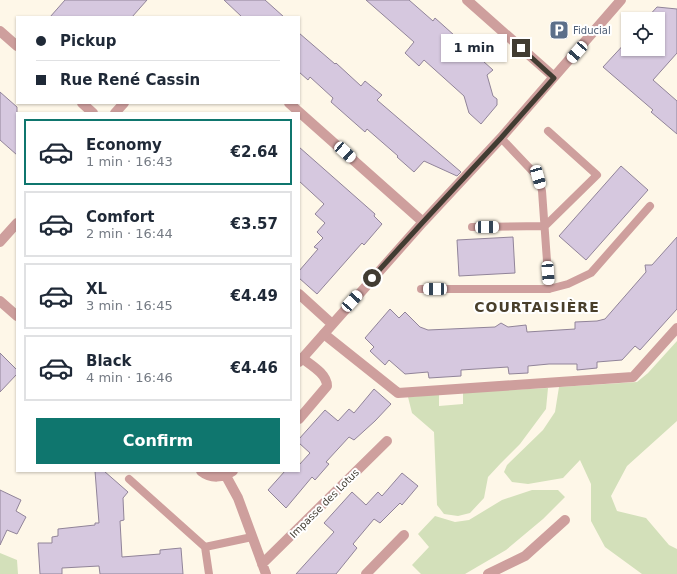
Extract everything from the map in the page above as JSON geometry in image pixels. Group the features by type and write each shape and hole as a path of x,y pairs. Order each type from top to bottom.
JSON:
{"street":[{"path":"467,0 554,78"},
{"path":"300,418 327,386 327,382 324,377 301,360 423,222 501,138 621,0"},
{"path":"0,31 16,45"},
{"path":"83,104 92,112"},
{"path":"116,112 123,104"},
{"path":"290,104 299,112"},
{"path":"300,113 423,222"},
{"path":"0,242 16,224"},
{"path":"300,295 332,324"},
{"path":"0,302 16,315"},
{"path":"324,334 398,393 633,377 677,328"},
{"name":"Impasse des Lotus","path":"262,564 387,441"},
{"path":"203,472 210,476 218,477 229,473 266,574"},
{"path":"488,574 525,556 565,520"},
{"path":"366,574 404,535"}],"lane":[{"path":"472,227 545,226 597,175 548,131"},
{"path":"501,138 538,177 542,190 549,289"},
{"path":"421,289 549,289 568,284 591,273 650,206"},
{"path":"129,479 205,547 209,574"},
{"path":"205,547 252,537"}],"green space":[{"path":"677,341 677,421 627,466 611,496 617,511 646,518 669,545 677,549 677,574 642,574 605,547 591,521 591,484 580,460 563,478 528,484 512,482 504,472 507,465 543,430 555,412 559,387 637,382 648,373"},
{"path":"548,388 546,409 520,444 488,477 484,498 470,513 458,516 444,514 437,505 434,432 412,413 408,397 439,394 439,406 463,404 463,392"},
{"path":"532,490 558,490 565,497 543,519 506,550 465,574 421,574 412,565 429,547 418,534 435,516 455,522 469,520 502,500"},
{"path":"0,553 17,560 18,574 0,574"}],"building":[{"path":"65,0 147,0 133,16 51,16"},
{"path":"224,0 265,0 283,16 241,16"},
{"path":"366,0 409,0 433,21 435,18 493,70 487,75 493,96 497,99 497,105 481,124 469,113 464,96 424,60 419,66 405,53 414,42"},
{"path":"657,7 677,9 677,53 653,80 677,101 677,134 651,112 653,110 603,67 621,48 621,56 665,56 665,12 652,12"},
{"path":"300,34 335,64 336,63 361,86 365,81 382,95 377,100 461,172 457,176 424,161 414,172 367,129 365,132 331,102 333,98 310,77 308,80 300,73"},
{"path":"0,92 17,107 16,154 0,140"},
{"path":"300,148 375,214 374,216 382,224 364,245 362,243 317,294 300,279 300,270 318,249 314,247 323,238 317,232 325,223 315,214 324,204 300,182"},
{"path":"621,166 648,190 586,260 559,236"},
{"path":"513,237 515,273 459,276 457,240"},
{"path":"677,237 677,309 640,350 635,346 622,360 597,362 597,368 577,370 577,364 549,364 528,366 528,373 509,374 508,367 461,370 461,376 429,378 428,372 405,374 389,360 385,365 370,351 374,347 365,338 390,309 399,318 405,312 420,327 428,330 495,327 501,323 508,327 526,325 527,332 575,329 575,322 605,319 646,272 645,265 652,265"},
{"path":"0,353 16,369 16,375 0,392"},
{"path":"374,389 391,404 354,440 349,437 326,462 329,464 315,480 312,477 286,508 268,490 284,472 300,472 300,464 310,453 300,444 300,438 325,410 338,421 349,409 354,413"},
{"path":"95,472 105,472 128,492 123,498 124,520 120,521 122,557 160,554 160,550 181,548 183,574 100,574 99,566 62,568 62,574 40,574 38,543 52,543 52,537 58,536 58,529 95,525 95,523 99,523"},
{"path":"402,473 418,486 402,505 400,503 380,523 374,519 353,544 357,548 336,574 296,574 334,532 324,523 352,492 366,505 378,492 382,496"},
{"path":"0,490 21,500 16,511 26,517 17,534 7,530 0,545"}],"place":[{"name":"Fiducial","path":"559,30"}],"district":[{"name":"COURTAISIÈRE","path":"537,307"}],"route":[{"path":"372,278 554,78 521,48"}]}
